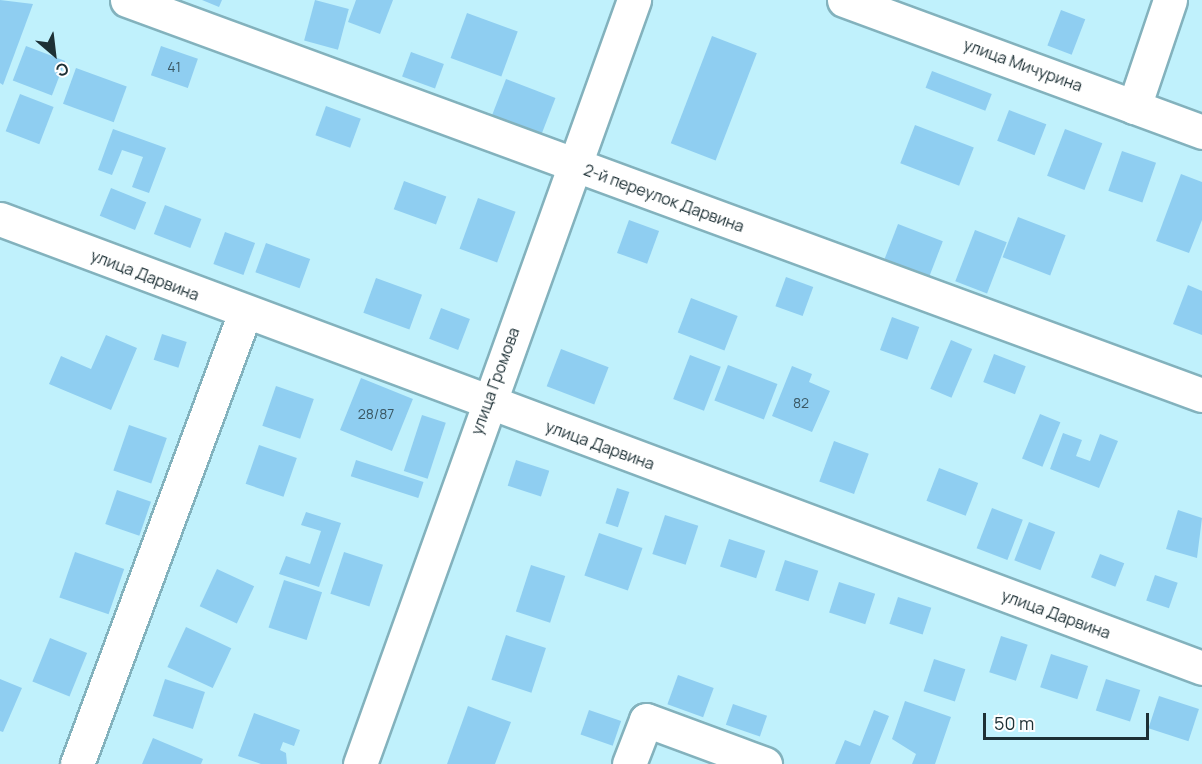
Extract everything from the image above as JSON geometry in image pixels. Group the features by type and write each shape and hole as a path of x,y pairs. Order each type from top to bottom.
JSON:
{"street":[{"name":"2-й переулок Дарвина","path":"127,0 1202,395"},
{"name":"улица Громова","path":"360,764 486,403 634,0"},
{"name":"улица Мичурина","path":"844,0 919,12 1134,107 1202,132"},
{"path":"1134,107 1170,0"},
{"name":"улица Дарвина","path":"0,219 245,313 1202,668"},
{"path":"77,764 245,313"},
{"path":"629,764 646,720 765,764"}],"building":[{"path":"0,0 33,4 3,85 0,83"},
{"path":"202,0 222,0 219,7"},
{"path":"315,0 349,9 338,50 304,41"},
{"path":"356,0 393,0 380,34 348,22"},
{"path":"1061,10 1085,19 1072,55 1047,45"},
{"path":"467,13 518,31 501,77 451,58"},
{"path":"712,36 757,53 716,161 671,143"},
{"path":"26,46 65,61 52,96 13,81"},
{"path":"161,46 198,59 188,88 151,75"},
{"path":"411,52 444,64 435,88 402,76"},
{"path":"76,68 127,86 114,122 63,104"},
{"path":"932,71 992,94 985,111 926,88"},
{"path":"506,79 555,98 541,135 492,116"},
{"path":"20,94 54,107 39,144 6,131"},
{"path":"326,106 361,119 350,148 315,135"},
{"path":"1009,110 1046,124 1035,155 997,141"},
{"path":"915,125 974,148 959,186 900,163"},
{"path":"113,129 166,148 149,193 132,187 143,157 122,150 112,175 98,170"},
{"path":"1065,129 1102,143 1084,190 1047,176"},
{"path":"1122,151 1156,163 1142,202 1108,191"},
{"path":"1181,174 1202,182 1202,220 1189,253 1156,241"},
{"path":"404,181 446,196 436,225 394,209"},
{"path":"111,188 146,202 135,230 100,216"},
{"path":"478,198 516,212 497,262 460,249"},
{"path":"165,205 201,219 190,248 154,234"},
{"path":"1018,217 1066,235 1050,275 1003,257"},
{"path":"629,220 659,231 647,264 617,253"},
{"path":"898,224 943,241 929,277 884,259"},
{"path":"975,230 1007,242 987,294 955,281"},
{"path":"225,232 255,243 243,275 213,264"},
{"path":"266,243 310,259 300,288 255,272"},
{"path":"786,277 813,287 803,316 775,306"},
{"path":"376,278 422,295 409,330 363,313"},
{"path":"1188,285 1202,291 1202,335 1173,324"},
{"path":"691,298 738,316 724,350 678,333"},
{"path":"441,308 470,319 458,350 429,339"},
{"path":"892,317 919,327 907,360 880,350"},
{"path":"162,334 187,342 178,368 154,360"},
{"path":"106,335 137,348 111,410 49,384 61,356 91,369"},
{"path":"951,340 972,349 951,398 930,389"},
{"path":"561,349 609,367 594,405 547,386"},
{"path":"994,354 1026,366 1015,394 983,382"},
{"path":"690,355 721,367 704,411 673,399"},
{"path":"728,365 777,384 764,419 714,400"},
{"path":"792,366 812,374 809,382 830,391 812,432 772,416"},
{"path":"361,378 413,399 392,451 340,430"},
{"path":"276,386 314,399 300,439 262,426"},
{"path":"1040,414 1060,422 1042,467 1022,459"},
{"path":"422,415 446,423 428,479 404,471"},
{"path":"129,425 167,438 151,483 113,470"},
{"path":"1063,433 1082,440 1076,456 1090,461 1100,434 1118,441 1099,488 1050,469"},
{"path":"834,441 869,454 854,494 819,481"},
{"path":"259,445 297,458 283,497 246,484"},
{"path":"356,460 424,482 418,498 351,476"},
{"path":"516,460 549,471 541,496 508,486"},
{"path":"939,468 978,483 966,516 926,501"},
{"path":"617,488 629,492 618,527 606,523"},
{"path":"117,490 151,502 139,536 105,524"},
{"path":"992,508 1023,520 1007,560 977,548"},
{"path":"1178,510 1202,518 1197,558 1166,549"},
{"path":"306,512 341,523 319,587 279,574 286,556 310,564 321,531 301,525"},
{"path":"665,515 698,526 686,565 652,554"},
{"path":"1029,522 1055,532 1040,570 1014,560"},
{"path":"599,533 642,548 628,591 584,576"},
{"path":"729,539 765,551 756,578 720,567"},
{"path":"75,552 124,569 109,614 59,597"},
{"path":"344,552 383,565 369,607 330,594"},
{"path":"1100,554 1124,563 1115,587 1091,577"},
{"path":"785,560 818,571 808,601 775,590"},
{"path":"531,565 565,576 550,623 516,612"},
{"path":"217,569 254,586 237,623 200,606"},
{"path":"1155,575 1178,583 1169,608 1146,601"},
{"path":"284,580 322,592 307,640 269,628"},
{"path":"839,582 875,594 865,624 829,612"},
{"path":"898,597 931,608 923,634 889,624"},
{"path":"186,627 231,648 213,688 167,667"},
{"path":"506,635 546,648 531,693 491,680"},
{"path":"1001,636 1028,645 1016,681 989,672"},
{"path":"50,638 87,653 69,697 32,682"},
{"path":"1051,654 1088,666 1077,699 1040,687"},
{"path":"934,659 965,669 955,702 923,691"},
{"path":"678,675 714,688 703,717 667,704"},
{"path":"0,679 22,688 3,732 0,731"},
{"path":"165,679 205,692 193,729 153,716"},
{"path":"1106,679 1140,690 1130,722 1096,710"},
{"path":"1159,696 1199,709 1188,741 1148,728"},
{"path":"905,701 951,717 935,764 912,764 916,754 892,739"},
{"path":"733,704 767,716 760,737 726,725"},
{"path":"468,706 511,722 495,764 447,764"},
{"path":"589,710 621,721 613,746 581,735"},
{"path":"874,710 889,716 870,764 835,764 845,740 860,746"},
{"path":"254,713 300,730 294,746 283,742 280,750 286,753 287,764 261,764 238,756"},
{"path":"153,738 203,759 201,764 142,764"}]}
